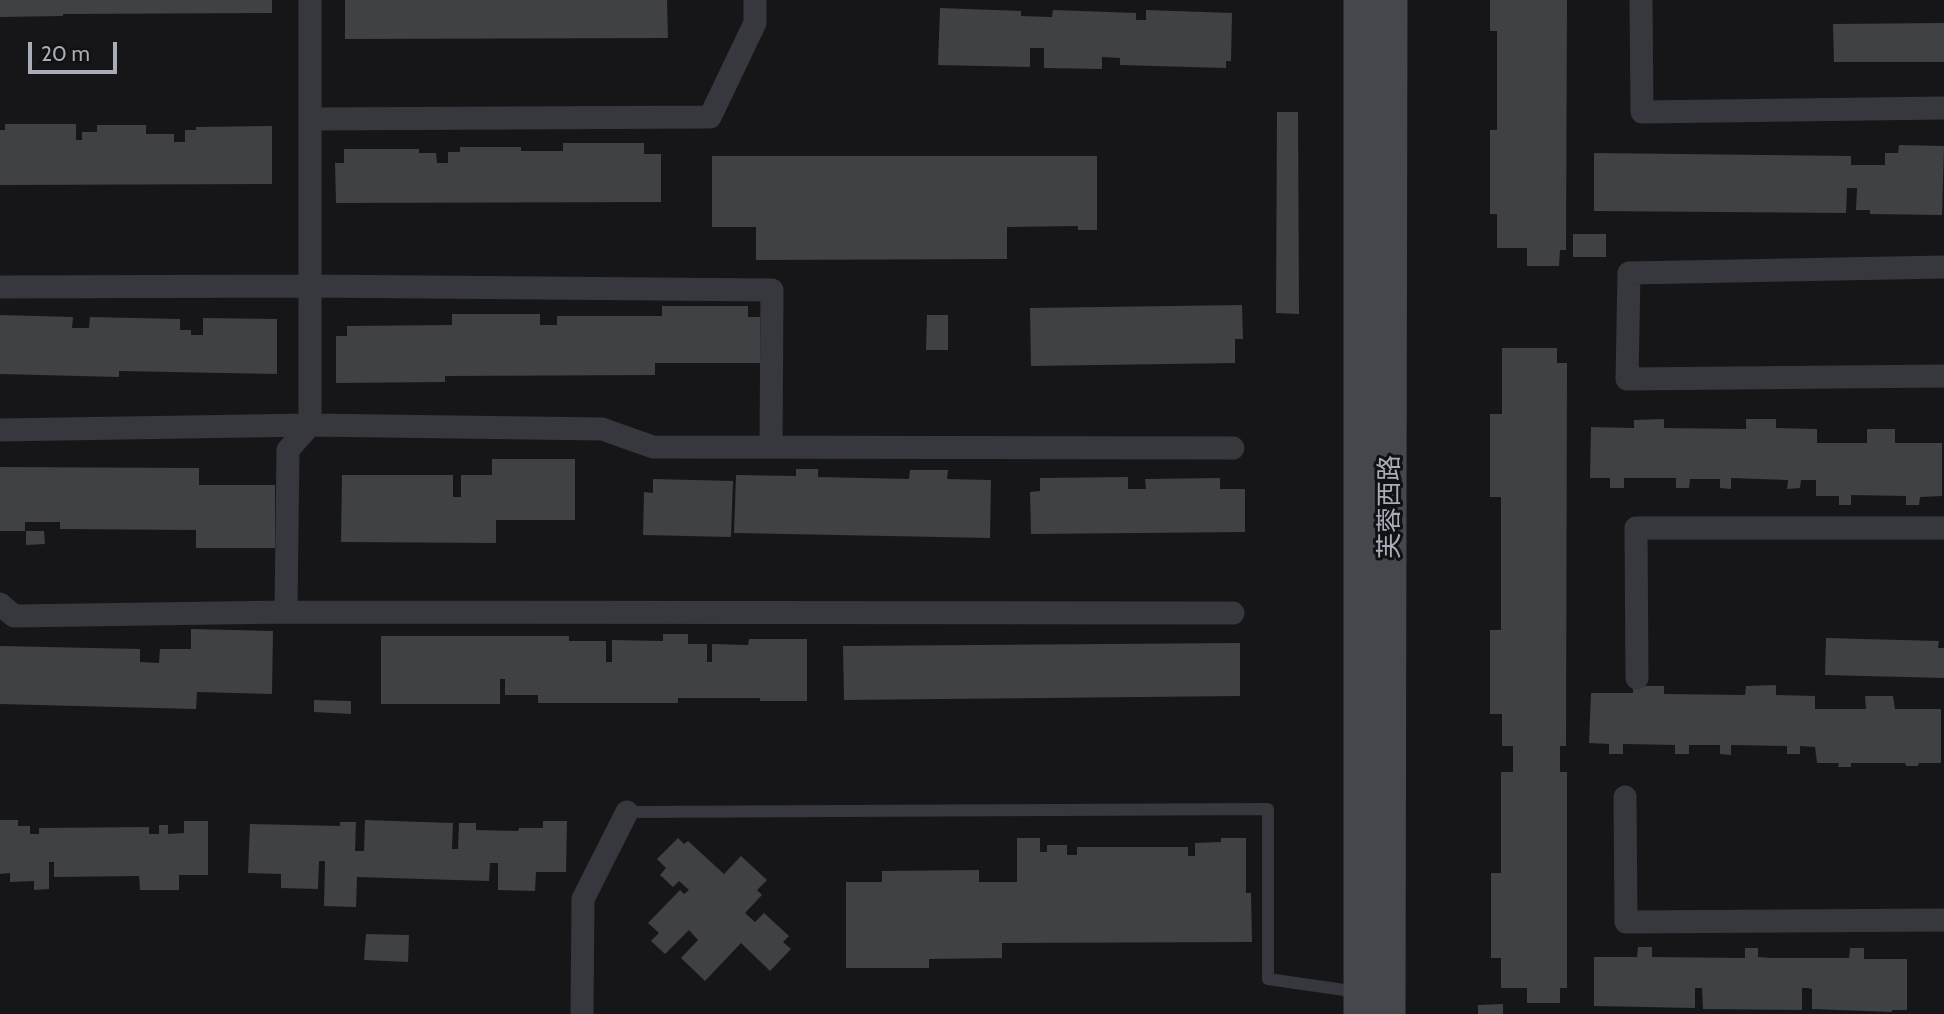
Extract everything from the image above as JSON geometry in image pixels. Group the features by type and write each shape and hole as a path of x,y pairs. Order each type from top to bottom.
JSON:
{"main road":[{"name":"芙蓉西路","path":"1360,0 1375,1000"},
{"name":"芙蓉西路","path":"1375,1000 1391,0"}],"street":[{"path":"286,612 288,450 310,425 310,0"},
{"path":"310,119 710,117 755,23 755,0"},
{"path":"1641,0 1642,113 1944,108"},
{"path":"1944,267 1629,273 1627,379 1944,376"},
{"path":"0,287 310,286 772,290 771,447"},
{"path":"0,430 310,425 602,429 653,447 1233,448"},
{"path":"1637,678 1636,528 1944,528"},
{"path":"0,604 14,616 286,612 1233,613"},
{"path":"1625,797 1626,922 1944,920"},
{"path":"582,1014 583,899 627,812"}],"lane":[{"path":"627,812 1268,809 1268,979 1375,1000"}],"building":[{"path":"0,0 272,0 272,13 0,17"},
{"path":"345,0 667,0 668,38 345,39"},
{"path":"1490,0 1567,0 1566,250 1560,250 1559,266 1527,266 1527,248 1497,248 1497,214 1490,214 1490,130 1497,130 1497,31 1490,31"},
{"path":"940,8 1021,11 1021,16 1052,17 1053,10 1136,13 1136,20 1146,20 1146,10 1232,13 1231,61 1226,61 1226,68 1120,65 1120,58 1102,57 1102,69 1044,68 1044,48 1030,48 1030,67 938,65"},
{"path":"1944,23 1944,62 1834,62 1833,24"},
{"path":"1277,112 1298,112 1299,314 1276,313"},
{"path":"5,124 76,124 76,140 82,140 82,132 97,132 97,125 146,125 146,134 174,134 174,142 185,142 185,130 196,130 196,127 272,126 272,184 0,185 0,130 5,130"},
{"path":"563,143 644,143 644,154 661,154 661,202 336,203 335,163 344,163 344,149 419,149 419,153 436,153 437,163 448,163 448,152 460,152 460,147 521,147 521,151 563,151"},
{"path":"1899,145 1944,146 1942,215 1870,214 1870,210 1856,210 1857,188 1847,188 1846,213 1594,211 1594,153 1851,156 1851,165 1885,165 1885,153 1898,153"},
{"path":"712,156 1097,156 1097,230 1078,230 1078,226 1007,227 1007,259 756,260 756,227 712,227"},
{"path":"1573,234 1606,234 1606,257 1573,257"},
{"path":"1242,305 1243,339 1235,339 1235,363 1031,366 1030,308"},
{"path":"662,306 748,306 748,317 760,317 760,363 655,363 655,375 445,376 445,382 336,383 336,336 347,336 347,326 452,325 452,314 540,314 540,325 557,325 557,316 662,316"},
{"path":"0,315 73,317 72,328 89,328 90,317 180,319 180,330 191,330 191,335 203,335 203,318 277,319 277,374 119,371 119,377 0,374"},
{"path":"927,315 948,315 948,350 926,350"},
{"path":"1502,348 1557,348 1557,363 1567,363 1566,746 1560,746 1560,772 1567,772 1567,988 1560,988 1560,1003 1527,1003 1527,988 1501,988 1501,958 1491,958 1491,873 1501,873 1501,772 1513,772 1513,746 1502,746 1502,714 1490,714 1490,630 1501,630 1501,497 1490,497 1490,414 1502,414"},
{"path":"1664,419 1664,428 1746,429 1746,419 1776,419 1776,428 1817,429 1817,443 1867,443 1867,429 1895,429 1895,443 1942,443 1942,496 1920,497 1919,505 1906,505 1906,496 1851,495 1851,505 1839,505 1839,496 1816,496 1816,480 1801,480 1800,488 1787,489 1788,480 1731,478 1731,489 1720,488 1720,479 1690,479 1689,488 1676,488 1676,478 1624,478 1624,488 1610,488 1610,478 1590,478 1591,427 1634,428 1634,420"},
{"path":"492,459 575,459 575,520 496,520 496,543 341,542 342,475 453,475 453,497 461,497 461,475 492,475"},
{"path":"0,467 199,468 199,485 275,485 275,548 196,548 196,530 60,529 60,522 25,522 25,531 0,531"},
{"path":"796,469 818,469 818,477 909,479 910,470 948,470 947,479 991,480 990,538 734,533 736,475 796,476"},
{"path":"1128,477 1128,489 1146,489 1145,479 1220,478 1220,489 1245,489 1245,532 1031,534 1030,492 1040,491 1040,478"},
{"path":"653,479 733,481 731,537 643,535 644,492 653,493"},
{"path":"26,531 44,531 45,544 26,545"},
{"path":"191,629 273,631 272,694 197,692 196,709 0,704 0,646 140,649 140,662 159,663 160,649 191,649"},
{"path":"663,634 688,634 688,644 707,644 707,662 712,662 712,644 748,645 749,639 807,639 807,701 678,698 678,703 538,703 538,695 505,695 505,679 500,679 500,704 381,704 381,636 569,636 569,641 606,641 606,662 612,662 612,640 663,641"},
{"path":"1826,638 1939,641 1938,648 1944,648 1944,678 1825,675"},
{"path":"1240,643 1240,696 844,700 843,646"},
{"path":"1776,685 1776,695 1815,696 1815,709 1866,709 1865,696 1893,696 1895,709 1941,709 1941,763 1906,766 1905,763 1851,763 1851,767 1838,767 1839,763 1817,763 1815,747 1800,746 1800,754 1787,754 1787,746 1731,745 1731,755 1720,754 1720,745 1689,745 1689,754 1675,754 1675,745 1623,744 1623,754 1609,754 1609,744 1589,743 1591,693 1633,693 1633,686 1664,686 1664,694 1745,695 1746,686"},
{"path":"314,700 351,701 351,714 314,712"},
{"path":"0,820 18,820 18,826 30,826 30,834 39,834 39,828 149,827 149,834 159,834 159,825 168,825 168,834 184,833 184,821 208,821 208,875 179,875 179,890 140,890 139,876 54,877 54,862 49,862 49,889 34,890 34,881 10,882 10,873 0,874"},
{"path":"365,820 453,823 452,849 458,849 459,823 476,823 476,830 518,831 519,828 543,828 543,821 567,821 566,872 536,872 535,891 498,890 498,863 490,863 489,881 357,877 356,907 324,906 325,861 319,861 318,889 281,888 281,874 248,873 250,824 340,826 340,822 356,822 355,851 364,851"},
{"path":"678,838 684,844 688,841 724,874 741,856 767,880 757,890 762,895 745,913 755,922 764,913 789,936 783,942 791,949 770,971 741,943 705,981 681,958 698,940 689,930 665,954 651,941 659,933 648,923 680,890 684,894 689,890 679,881 673,887 660,875 666,868 657,859"},
{"path":"1017,838 1040,838 1040,852 1047,852 1047,845 1067,845 1067,855 1077,855 1077,847 1188,847 1188,856 1195,856 1195,843 1221,842 1221,838 1246,838 1246,893 1251,893 1252,942 1002,943 1002,958 929,959 929,968 846,968 846,882 882,882 882,871 979,870 979,882 1017,882"},
{"path":"366,934 409,935 408,962 364,960"},
{"path":"1638,947 1652,947 1652,957 1745,958 1745,948 1758,948 1758,957 1849,958 1850,948 1864,948 1864,959 1907,959 1907,1010 1892,1012 1812,1009 1812,989 1808,988 1802,988 1802,1010 1703,1009 1702,988 1695,988 1695,1008 1594,1006 1594,957 1637,957"},
{"path":"1503,1004 1503,1014 1478,1014 1478,1005"}]}
